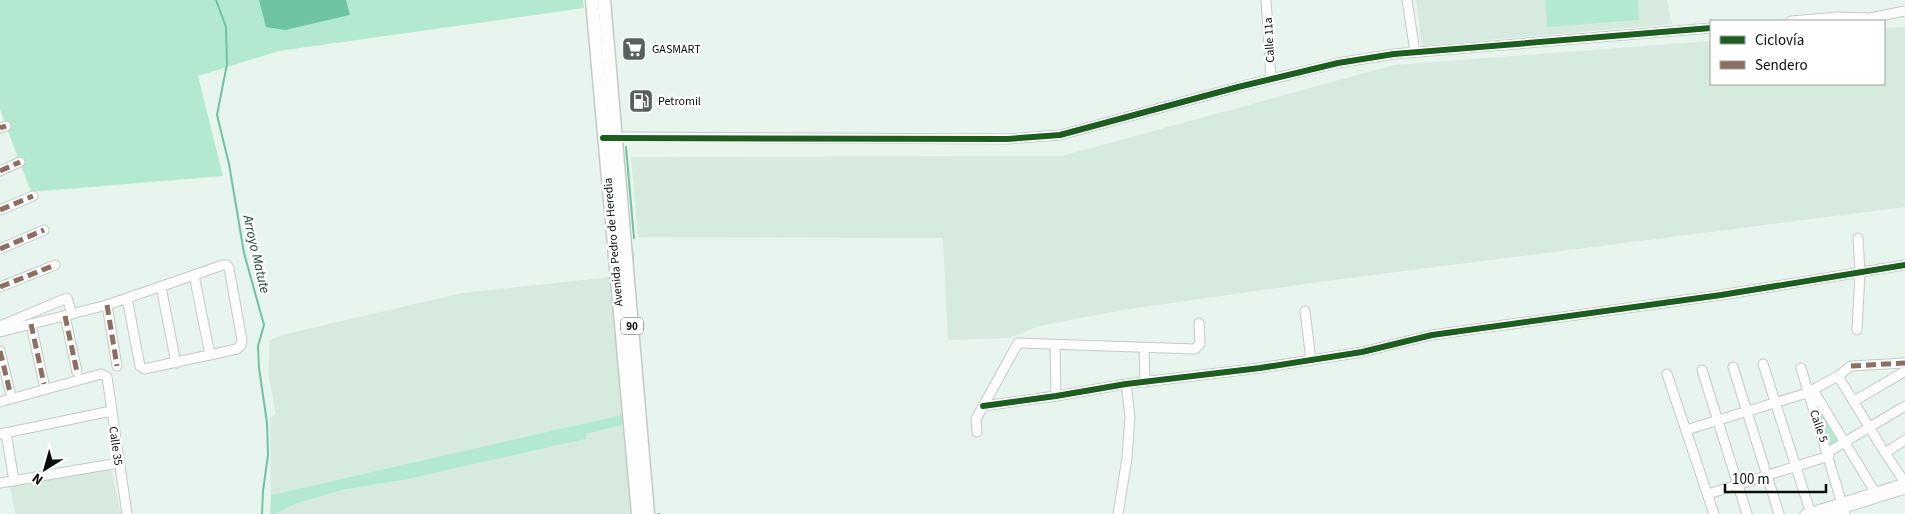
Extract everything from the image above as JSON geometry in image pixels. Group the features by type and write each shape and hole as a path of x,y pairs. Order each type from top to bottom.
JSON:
{"highway":[{"name":"Avenida Pedro de Heredia","path":"592,0 609,137 648,514"},
{"name":"Avenida Pedro de Heredia","path":"604,0 609,137 638,514"}],"street":[{"name":"Calle 11a","path":"1266,0 1271,80"},
{"path":"1407,0 1415,52"},
{"path":"1802,20 1837,17 1870,18 1905,11"},
{"path":"609,137 1007,139 1060,135 1338,63 1415,52 1710,28"},
{"path":"0,171 20,162"},
{"path":"0,210 33,196"},
{"path":"0,249 44,230"},
{"path":"1857,330 1860,273 1858,238"},
{"path":"0,287 55,265"},
{"path":"0,332 107,305 127,298 161,287 223,265 227,265 242,340 241,345 237,349 144,369 140,366 127,298"},
{"path":"982,406 1126,384 1260,368 1362,352 1432,335 1721,295 1905,265"},
{"path":"194,275 210,355"},
{"path":"161,287 176,363"},
{"path":"0,326 67,298 77,372"},
{"path":"107,305 117,366"},
{"path":"1304,311 1311,360"},
{"path":"977,432 976,419 1018,343 1195,349 1200,344 1199,323"},
{"path":"31,324 44,384"},
{"path":"1055,345 1056,396"},
{"path":"1144,348 1145,382"},
{"path":"0,351 10,392"},
{"path":"1763,364 1796,467 1808,513 1843,508 1875,492 1904,482"},
{"path":"1686,430 1810,392 1851,366 1905,368"},
{"path":"1732,367 1779,514"},
{"name":"Calle 5","path":"1800,368 1810,392 1843,508"},
{"path":"1854,401 1905,368"},
{"path":"1702,370 1747,514"},
{"name":"Calle 35","path":"0,402 101,374 107,377 118,463 127,514"},
{"path":"1667,374 1714,514"},
{"path":"1838,376 1884,453 1904,482"},
{"path":"1118,514 1127,458 1130,417 1126,384"},
{"path":"1810,392 1875,492"},
{"path":"1708,494 1796,467 1828,454 1905,406"},
{"path":"14,481 3,434 111,411"},
{"path":"1884,453 1905,440"},
{"path":"0,483 118,463"},
{"path":"1825,514 1904,482"}],"shaded area":[{"path":"0,0 583,0 584,8 279,51 198,76 223,176 31,192 0,110"},
{"path":"259,0 346,0 350,15 285,30 266,27"},
{"path":"1416,0 1667,0 1672,24 1422,46"},
{"path":"1545,0 1638,0 1639,20 1547,27"},
{"path":"1905,27 1905,207 1341,279 1123,310 1039,326 1009,338 948,340 943,238 638,237 631,157 1062,156 1394,65 1710,41 1710,85 1885,85 1885,28"},
{"path":"612,277 625,414 271,495 270,418 276,414 268,372 270,340 282,335 462,293"},
{"path":"1813,394 1842,444 1829,450"},
{"path":"625,414 623,425 586,434 586,439 404,480 342,490 295,504 276,514 270,514 271,495"},
{"path":"623,425 631,514 276,514 295,504 342,490 404,480 586,439 586,434"},
{"path":"111,468 121,514 15,514 10,487"}],"waterway":[{"name":"Arroyo Matute","path":"216,0 226,27 227,64 217,115 229,164 244,253 264,325 258,346 259,368 267,423 268,455 262,514"},
{"path":"626,147 634,238"},
{"path":"632,249 633,262"}],"marked path":[{"path":"0,128 6,126"},
{"path":"0,171 20,162"},
{"path":"0,210 33,196"},
{"path":"0,249 44,230"},
{"path":"0,287 55,265"},
{"path":"107,305 117,366"},
{"path":"65,316 77,372"},
{"path":"31,324 44,384"},
{"path":"0,351 10,392"},
{"path":"1851,366 1905,363"}],"cycle path":[{"path":"603,138 1007,139 1060,135 1238,87 1338,63 1394,54 1710,28"},
{"path":"983,406 1126,384 1260,368 1362,352 1432,335 1721,295 1905,265"}],"place":[{"name":"GASMART","path":"634,49"},
{"name":"Petromil","path":"641,101"}]}
